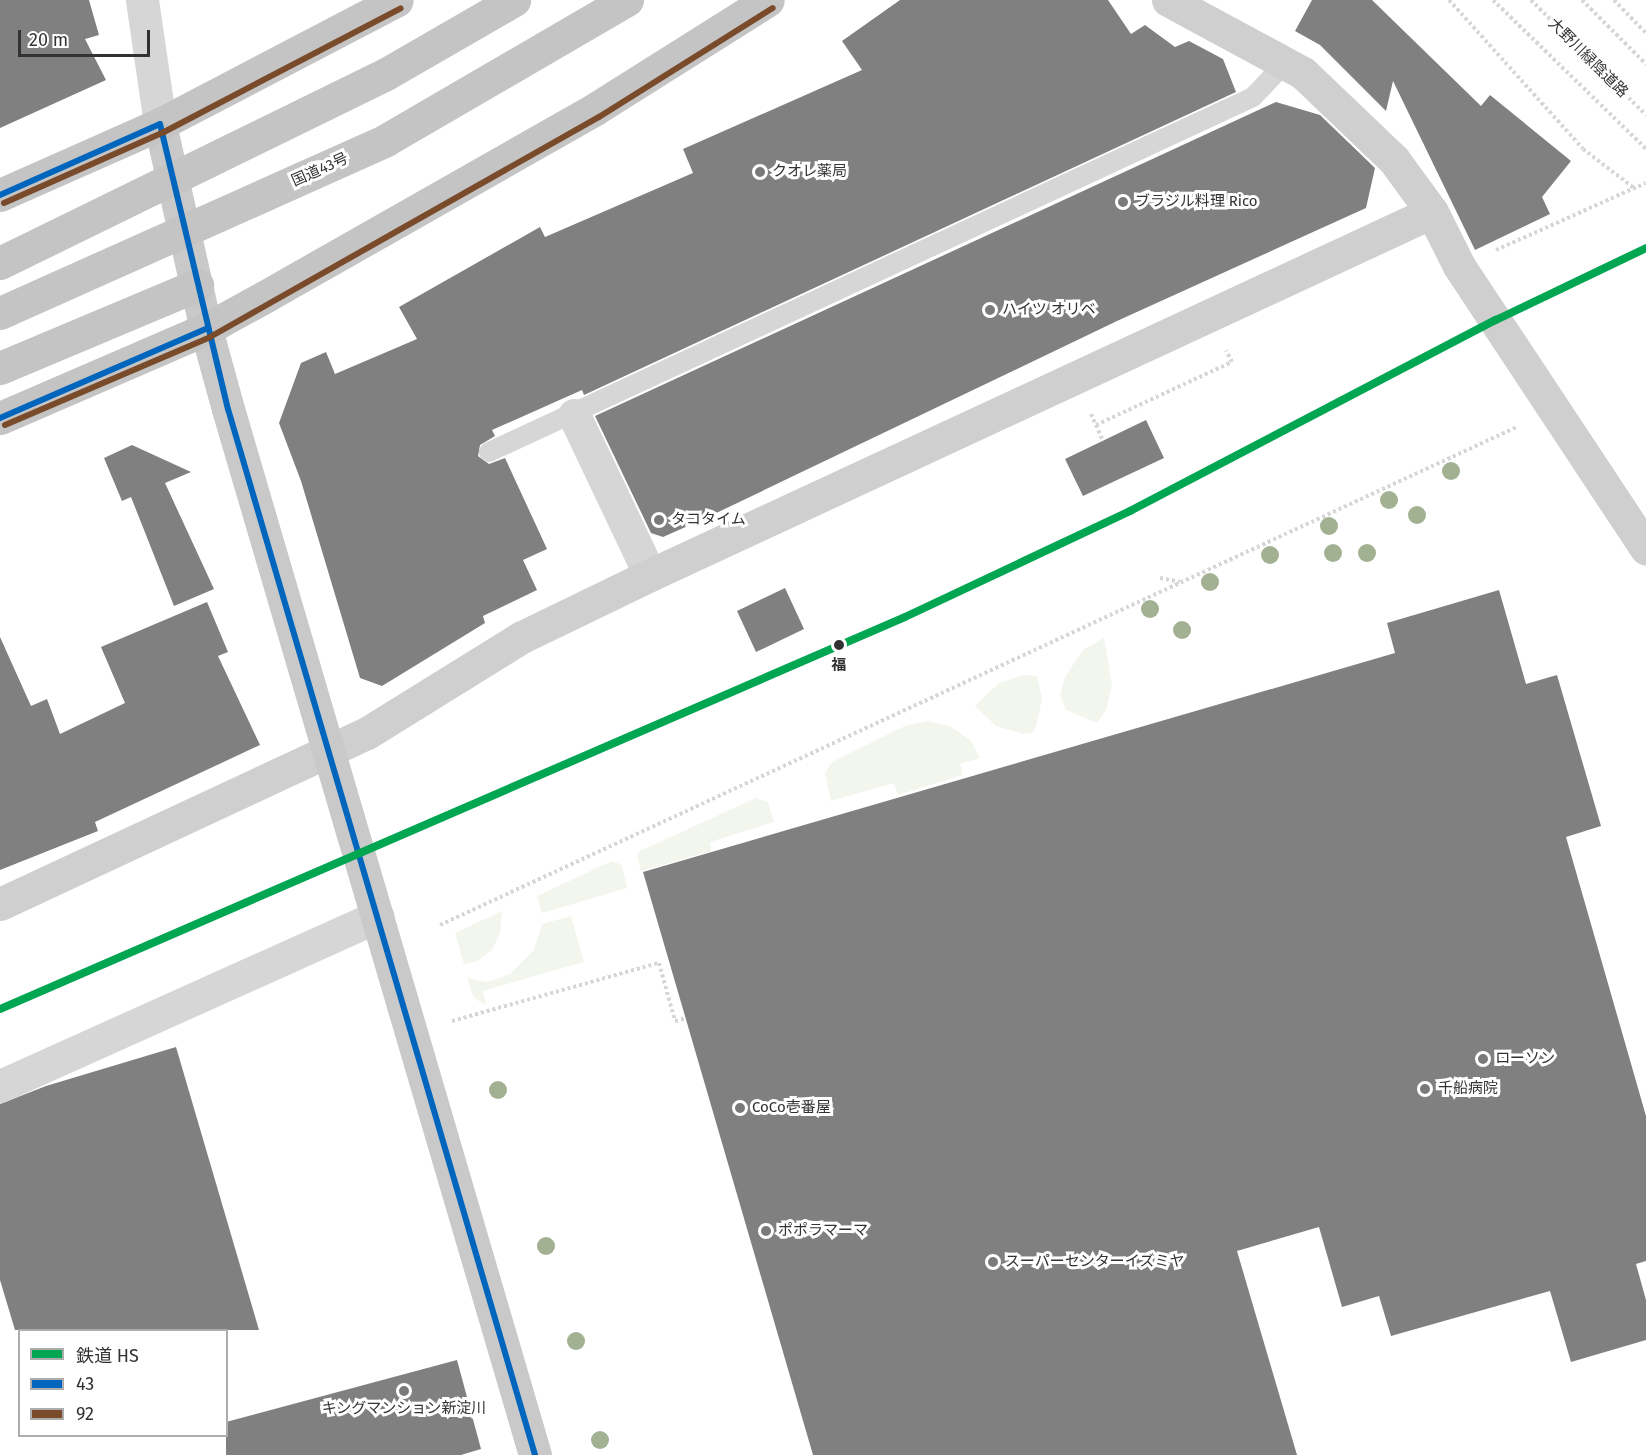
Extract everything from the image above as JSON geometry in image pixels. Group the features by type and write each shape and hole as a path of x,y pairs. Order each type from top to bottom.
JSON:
{"highway":[{"path":"0,195 160,124 397,0"},
{"path":"0,263 386,74 514,0"},
{"name":"国道43号","path":"0,313 387,140 627,0"},
{"path":"0,418 206,328 463,187 768,0"},
{"path":"0,368 197,285"}],"main road":[{"path":"160,124 206,328 535,1455"}],"street":[{"path":"142,0 160,124"},
{"path":"1168,0 1303,73 1394,160 1432,212 1459,266 1646,549"},
{"path":"0,904 367,733 522,637 1432,212"},
{"path":"573,415 650,576"},
{"path":"0,1086 378,916"}],"lane":[{"path":"489,452 573,415 1253,97 1285,63"}],"path":[{"path":"1449,0 1583,149 1634,188"},
{"path":"1493,0 1646,148"},
{"name":"大野川緑陰道路","path":"1531,0 1646,115"},
{"path":"1582,0 1646,64"},
{"path":"1614,0 1646,33"},
{"path":"1459,266 1646,183"},
{"path":"1096,425 1232,362 1212,316"},
{"path":"1098,405 1089,409 1103,441"},
{"path":"440,925 1520,425"},
{"path":"1160,578 1180,582"},
{"path":"452,1021 659,963 675,1021 686,1018"}],"shaded area":[{"path":"1104,638 1112,685 1107,708 1097,723 1066,710 1060,695 1065,677 1083,650"},
{"path":"1023,675 1037,676 1042,699 1036,727 1032,733 1024,734 996,726 975,706 999,683"},
{"path":"926,721 950,726 971,741 980,758 960,764 963,775 898,795 894,783 831,801 825,773 832,762 905,726"},
{"path":"756,798 768,802 774,822 710,842 711,851 641,871 637,855 640,851"},
{"path":"612,861 622,865 627,888 542,913 537,896"},
{"path":"502,911 500,933 492,950 478,961 464,964 455,933"},
{"path":"571,916 584,962 483,991 486,1005 474,998 467,978 488,982 510,974 534,950 542,924"}],"building":[{"path":"0,0 89,0 99,35 85,39 106,80 0,128"},
{"path":"900,0 1108,0 1131,34 1145,25 1175,47 1189,41 1223,59 1236,92 584,395 582,390 492,430 495,436 480,445 478,456 489,464 505,458 547,549 523,560 537,590 483,616 485,623 382,686 360,678 301,481 279,423 301,363 326,352 335,374 417,339 399,307 540,227 545,237 693,173 683,149 862,70 842,41"},
{"path":"1312,0 1372,0 1481,106 1490,95 1571,161 1542,197 1550,214 1475,250 1393,81 1386,111 1320,45 1295,31"},
{"path":"1276,102 1320,115 1375,168 1366,208 1117,321 708,517 663,537 651,533 595,416"},
{"path":"1146,420 1164,458 1083,496 1065,459"},
{"path":"132,445 191,472 165,483 214,589 174,606 131,497 122,501 104,458"},
{"path":"785,588 804,629 756,652 737,611"},
{"path":"1499,590 1526,684 1557,675 1601,826 1566,837 1646,1116 1646,1261 1636,1264 1646,1300 1646,1340 1571,1362 1550,1291 1391,1336 1379,1296 1342,1307 1319,1227 1237,1251 1297,1455 813,1455 643,872 1395,653 1387,623"},
{"path":"207,602 228,652 218,656 260,745 95,822 98,831 0,870 0,637 31,706 47,699 60,734 125,703 101,647"},
{"path":"176,1047 259,1330 15,1330 0,1280 0,1104 46,1086"},
{"name":"キングマンション新淀川","path":"457,1360 481,1449 461,1455 226,1455 228,1421"}],"rail line":[{"name":"HS","path":"0,1009 905,617 1130,511 1496,320 1646,248"}],"transit line":[{"name":"92","path":"4,203 164,132 401,8"},
{"name":"92","path":"5,425 210,337 599,117 773,8"},
{"name":"43","path":"0,195 160,124 228,409 535,1455"},
{"name":"43","path":"0,418 206,329"}],"place":[{"name":"クオレ薬局","path":"760,172"},
{"name":"ブラジル料理 Rico","path":"1123,202"},
{"name":"ハイツ オリベ","path":"990,310"},
{"name":"タコタイム","path":"659,520"},
{"name":"福","path":"839,645"},
{"name":"ローソン","path":"1483,1059"},
{"name":"千船病院","path":"1425,1089"},
{"name":"CoCo壱番屋","path":"740,1108"},
{"name":"ポポラマーマ","path":"766,1231"},
{"name":"スーパーセンターイズミヤ","path":"993,1262"},
{"name":"キングマンション新淀川","path":"404,1391"}]}
